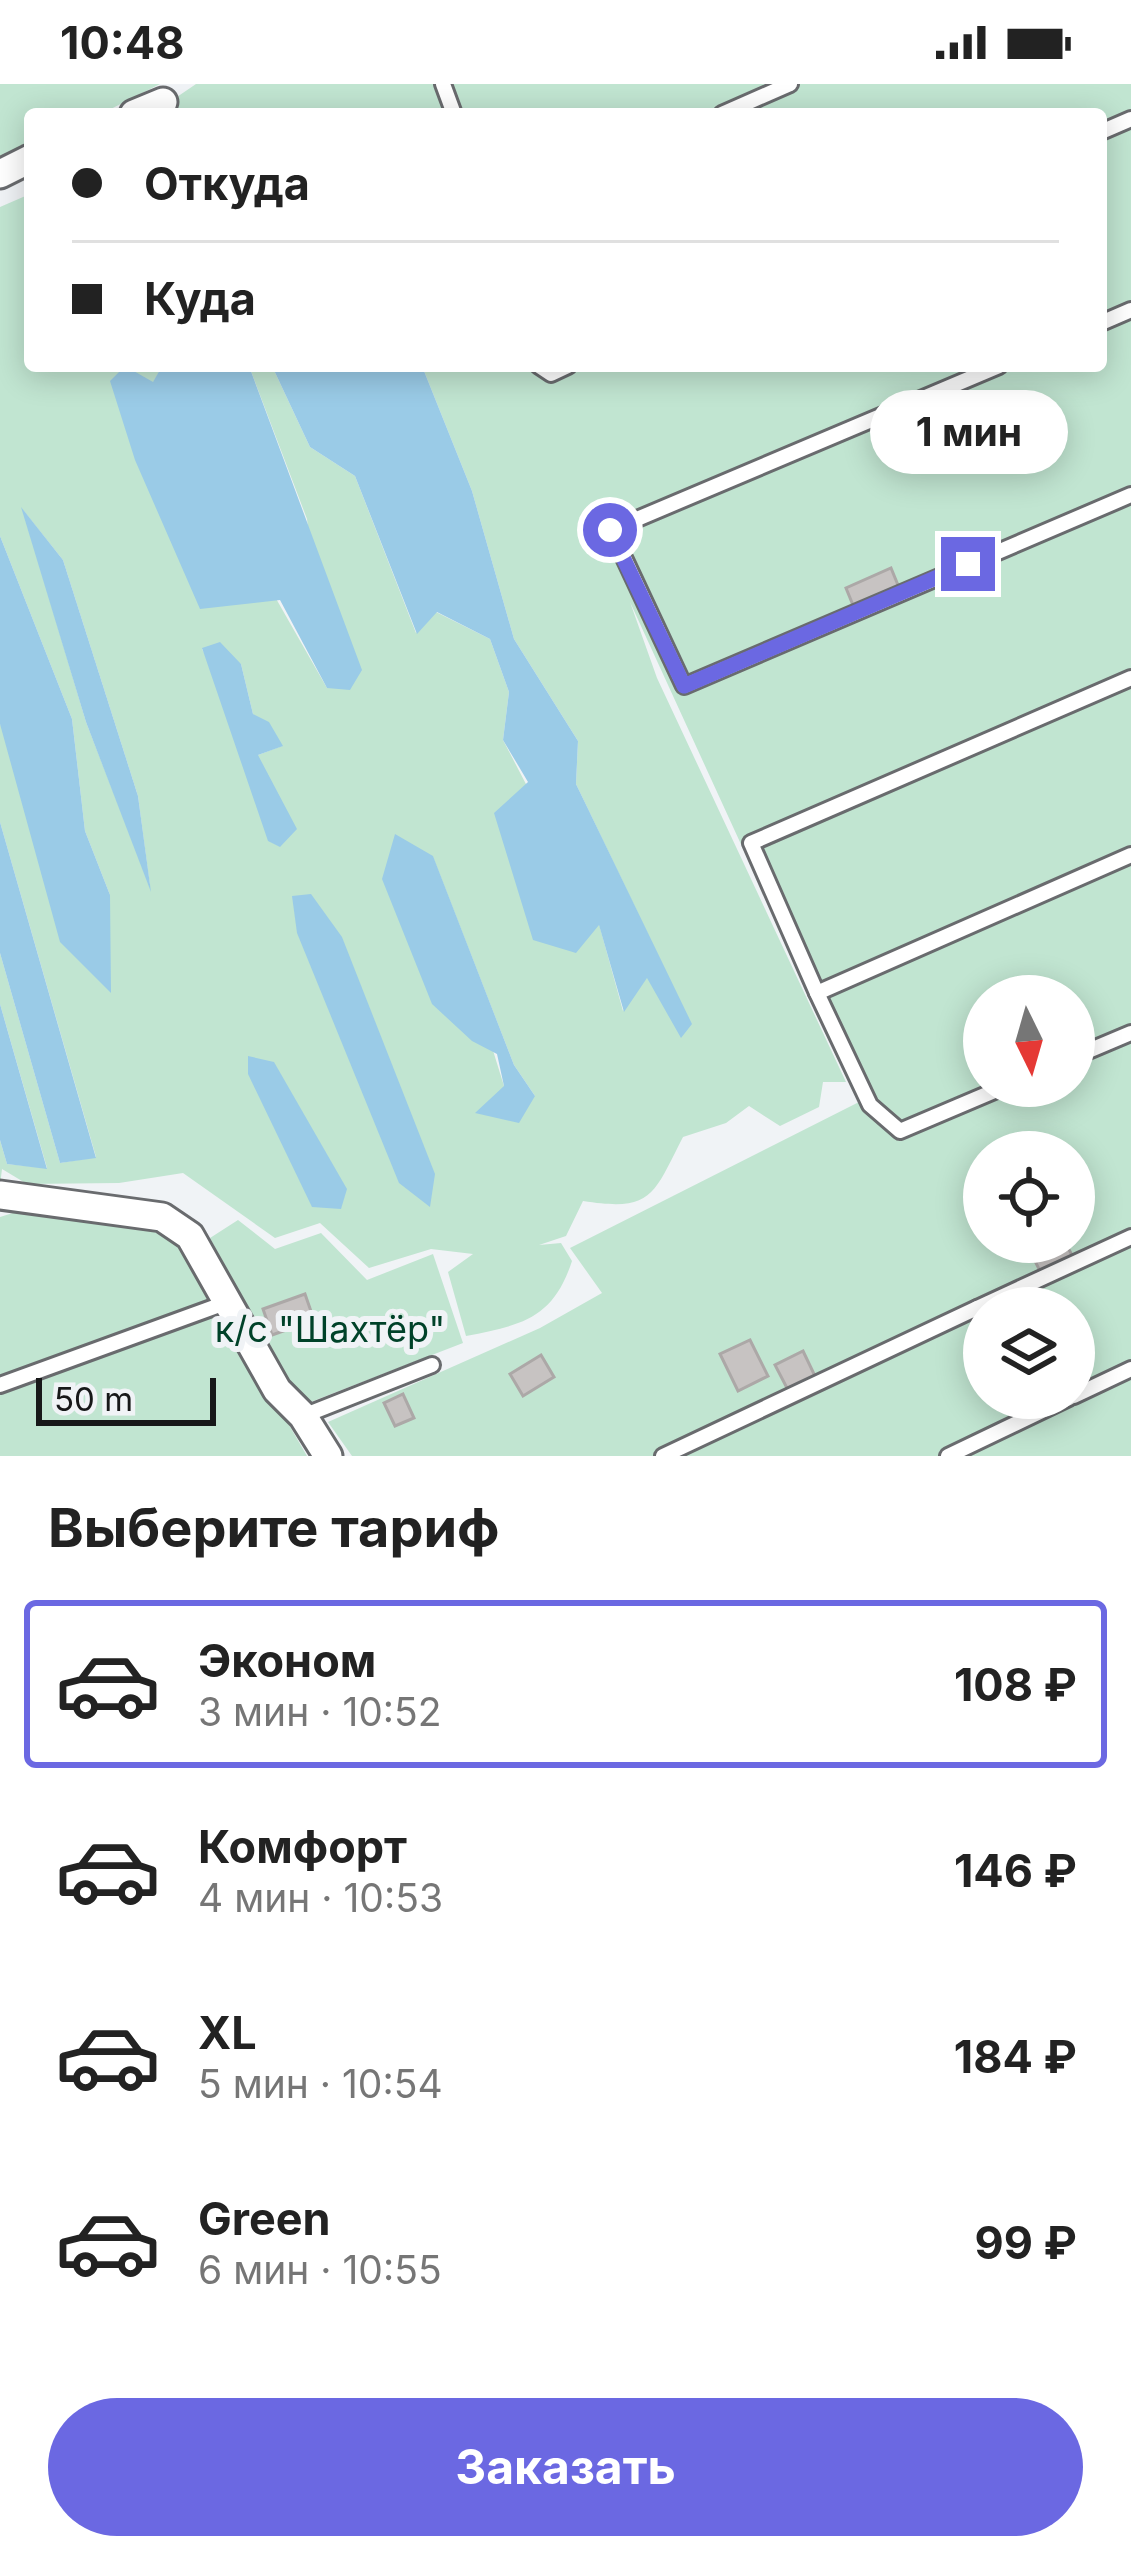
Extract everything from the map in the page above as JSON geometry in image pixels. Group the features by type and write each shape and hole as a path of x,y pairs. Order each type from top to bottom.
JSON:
{"street":[{"path":"147,108 163,101"},
{"path":"0,1195 162,1216 190,1236 277,1390 303,1416 328,1456"}],"lane":[{"path":"736,108 790,84"},
{"path":"985,372 610,530 684,686 1131,495"},
{"path":"963,1104 899,1131 871,1105 751,843 1131,678"},
{"path":"818,993 1131,854"},
{"path":"1095,1049 1131,1034"},
{"path":"1022,1287 1131,1237"},
{"path":"0,1385 228,1302"},
{"path":"663,1456 963,1314"},
{"path":"303,1416 432,1365"},
{"path":"1095,1386 1131,1370"},
{"path":"947,1456 1024,1419"}],"green space":[{"path":"0,84 160,84 113,108 24,108 24,153 0,166"},
{"path":"196,84 1131,84 1131,1456 352,1456 328,1422 540,1328 602,1293 570,1248 859,1102 630,602 657,678 846,1082 823,1082 819,1107 780,1126 749,1106 726,1123 683,1137 648,1195 624,1204 583,1201 566,1236 539,1245 561,1243 572,1261 555,1296 519,1323 466,1336 448,1272 473,1254 431,1249 369,1268 320,1223 275,1238 183,1173 119,1183 27,1184 2,1169 0,1185 0,1140 7,1164 47,1168 0,1004 0,953 60,1163 96,1157 0,822 0,724 110,895 85,831 72,719 0,536 0,207 24,197 24,372 159,372 153,383 327,688 307,519 251,372 275,372 310,447 355,476 416,633 436,612 490,639 509,692 503,740 599,924 623,1011 647,977 691,1024 576,784 578,741 514,639 472,491 424,372 1107,372 1107,108 161,108","holes":["23,510 63,560 138,796 150,886 86,722","202,649 241,664 253,714 282,746 258,755 297,829","433,857 514,1065 535,1096 504,1086"]},
{"name":"к/с \"Шахтёр\"","path":"16,1212 156,1222 182,1240 307,1456 0,1456 0,1217"},
{"name":"к/с \"Шахтёр\"","path":"238,1220 275,1249 321,1233 367,1280 433,1254 463,1343 308,1403 283,1375 210,1238"}],"water":[{"path":"119,372 136,372 153,382 159,372 251,372 362,670 350,690 327,688 280,600 200,609 135,460 110,381"},
{"path":"275,372 424,372 472,491 514,639 578,741 576,784 692,1024 681,1038 647,978 624,1012 599,925 576,953 533,940 494,813 528,782 503,740 509,692 490,639 437,612 417,634 355,476 310,447"},
{"path":"21,507 63,560 138,796 151,892 86,722"},
{"path":"0,536 72,719 85,831 110,895 111,993 60,942 0,724"},
{"path":"220,642 241,664 253,714 269,722 283,746 258,755 297,829 280,847 268,841 202,648"},
{"path":"0,822 96,1158 60,1163 0,953"},
{"path":"395,834 433,856 514,1065 535,1096 519,1123 475,1113 504,1086 497,1054 472,1041 432,1004 382,879"},
{"path":"311,894 342,937 435,1174 430,1207 399,1183 297,933 292,896"},
{"path":"0,1004 47,1169 7,1164 0,1140"},
{"path":"248,1056 274,1062 347,1189 341,1209 312,1207 248,1074"}],"building":[{"path":"891,568 900,590 855,610 846,588"},
{"path":"1036,1263 1061,1263 1041,1273"},
{"path":"305,1294 314,1320 272,1335 263,1309"},
{"path":"750,1340 768,1376 738,1391 720,1354"},
{"path":"803,1351 815,1376 788,1390 775,1365"},
{"path":"541,1355 554,1377 523,1396 510,1374"},
{"path":"403,1394 414,1418 395,1426 384,1403"}],"route":[{"path":"610,530 684,686 968,564"}]}
